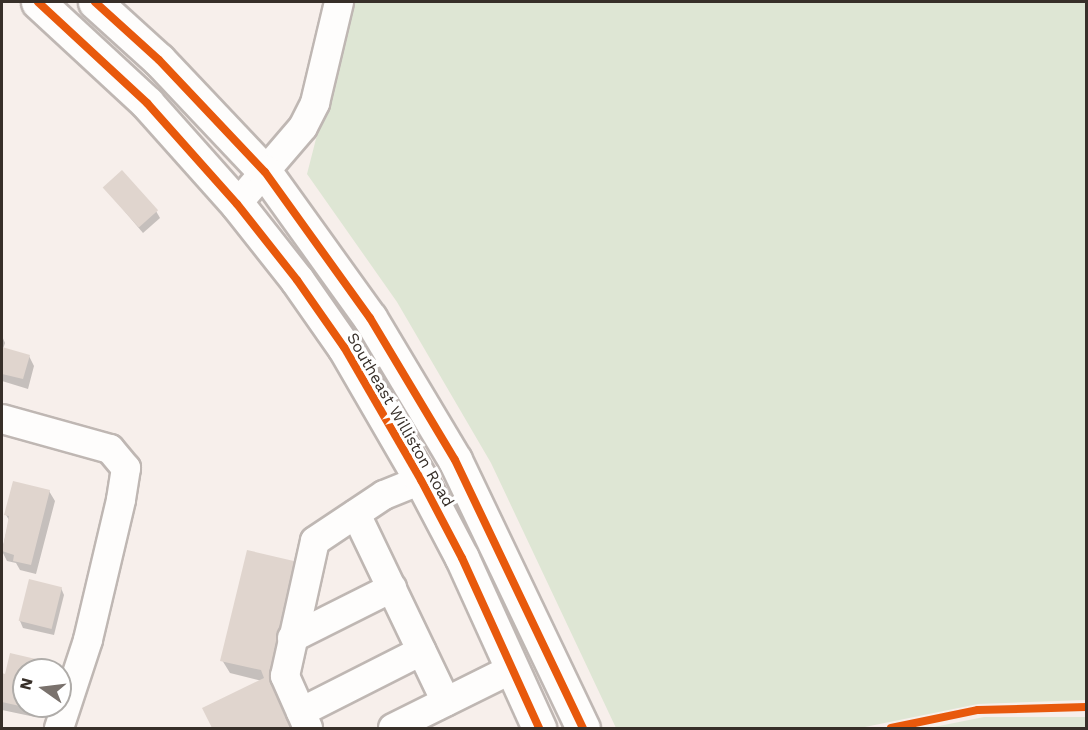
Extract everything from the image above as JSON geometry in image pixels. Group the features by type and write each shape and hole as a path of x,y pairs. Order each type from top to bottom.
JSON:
{"highway":[{"name":"Southeast Williston Road","path":"38,2 147,103 237,204 297,280 344,347 421,480 462,558 539,729"},
{"name":"Southeast Williston Road","path":"95,2 159,60 265,172 370,318 455,460 582,729"},
{"path":"421,480 455,460"}],"street":[{"path":"237,204 303,127 315,103 339,2"},
{"path":"2,419 110,449 126,468 121,500 88,640 59,729"},
{"path":"421,480 384,495 315,542 285,676 305,720 421,651"},
{"path":"356,514 446,702"},
{"path":"292,638 392,588"},
{"path":"393,729 512,669"}],"green space":[{"path":"351,2 1086,2 1086,700 978,704 860,728 616,728 491,463 397,302 307,174"},
{"path":"984,717 1086,717 1086,728 929,728"}],"building":[{"path":"122,170 158,210 139,228 103,187"},
{"path":"2,347 30,355 23,379 2,374"},
{"path":"13,481 50,490 31,565 13,561 14,555 2,551 9,516 4,515"},
{"path":"247,550 298,562 272,667 301,728 212,728 202,708 264,678 261,670 220,661"},
{"path":"29,579 62,587 52,629 19,621"},
{"path":"10,653 31,658 12,658 12,704 2,702 2,673 5,674"}],"cycle path":[{"path":"38,2 147,103 237,204 297,280 344,347 421,480 462,558 539,728"},
{"path":"95,2 159,60 265,172 370,318 455,460 583,728"},
{"path":"891,728 978,710 1086,707"}]}
